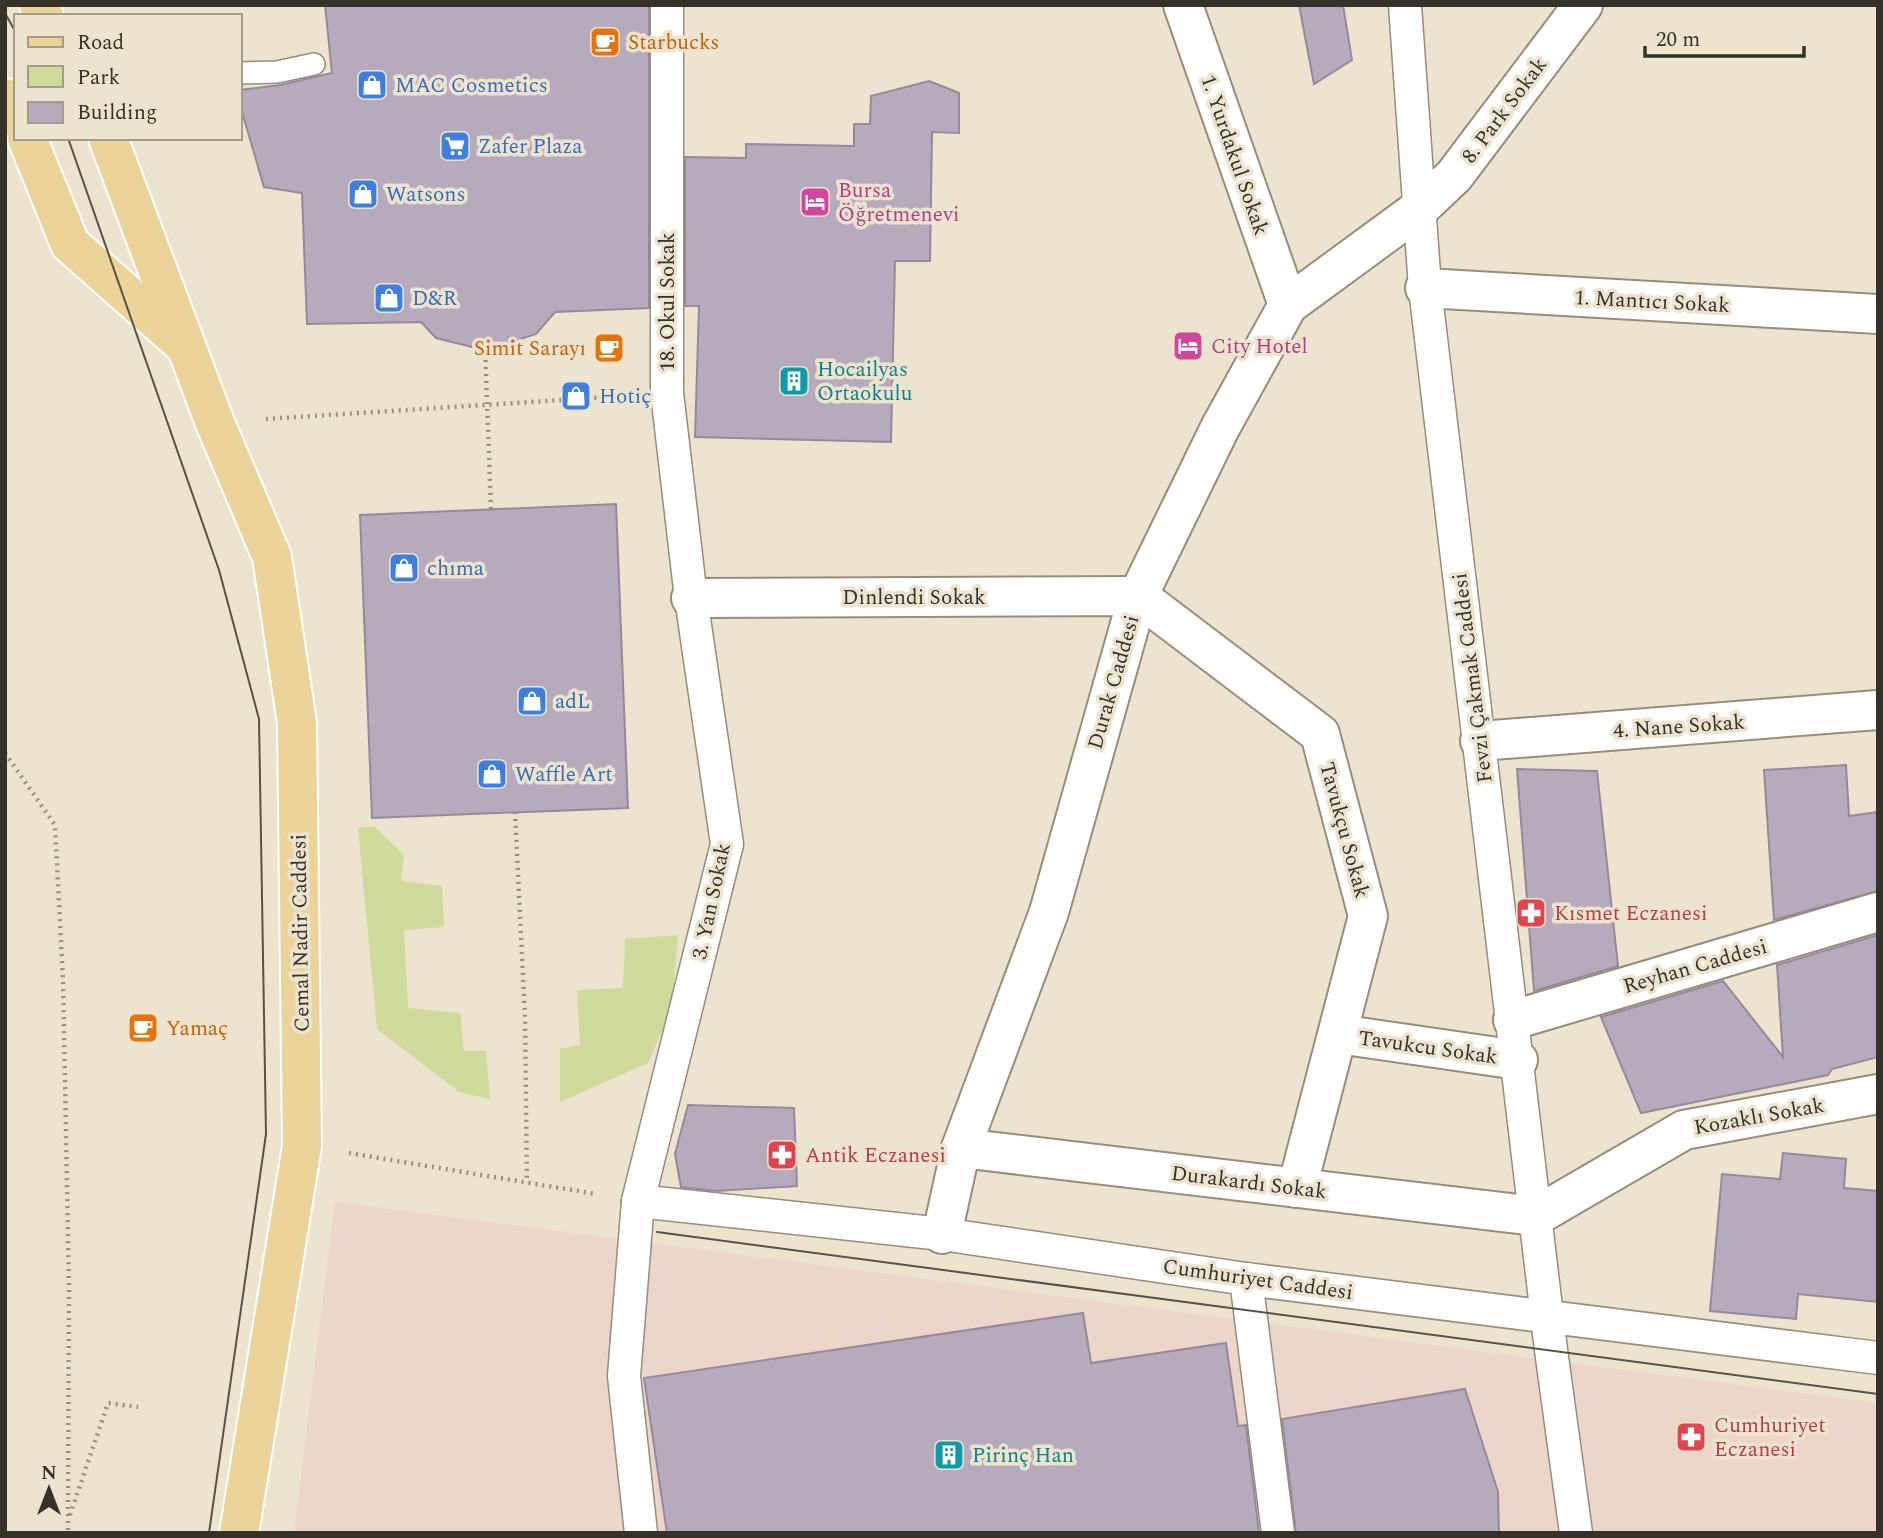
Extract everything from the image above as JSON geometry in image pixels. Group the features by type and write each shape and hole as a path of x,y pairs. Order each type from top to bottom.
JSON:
{"main road":[{"name":"Cemal Nadir Caddesi","path":"5,99 14,115"},
{"name":"Cemal Nadir Caddesi","path":"27,140 70,244 186,346"},
{"name":"Cemal Nadir Caddesi","path":"109,140 215,423 272,557 297,723 302,1146 239,1533"}],"street":[{"name":"18. Okul Sokak","path":"667,5 667,393 691,597"},
{"name":"1. Yurdakul Sokak","path":"1183,5 1288,305"},
{"name":"Fevzi Çakmak Caddesi","path":"1405,5 1425,288 1551,1350 1576,1533"},
{"name":"8. Park Sokak","path":"1419,209 1454,176 1583,5"},
{"name":"Durak Caddesi","path":"942,1234 961,1148 1049,912 1138,596 1220,428 1288,305 1419,209"},
{"name":"1. Mantıcı Sokak","path":"1425,288 1878,314"},
{"name":"Dinlendi Sokak","path":"691,597 1138,596"},
{"name":"Tavukçu Sokak","path":"1138,596 1320,734 1368,916 1297,1188"},
{"name":"3. Yan Sokak","path":"641,1533 624,1376 638,1201 727,844 691,597"},
{"name":"4. Nane Sokak","path":"1480,741 1878,710"},
{"name":"Reyhan Caddesi","path":"1513,1020 1878,912"},
{"name":"Tavukcu Sokak","path":"1338,1034 1518,1060"},
{"name":"Kozaklı Sokak","path":"1536,1216 1684,1130 1878,1094"},
{"name":"Durakardı Sokak","path":"961,1148 1536,1216"},
{"name":"Cumhuriyet Caddesi","path":"638,1201 942,1234 1246,1279 1878,1358"},
{"path":"1246,1279 1278,1533"}],"lane":[{"path":"242,73 277,72 314,64"}],"path":[{"path":"485,346 491,510"},
{"path":"215,423 667,393"},
{"path":"5,753 55,825 64,981 69,1287 68,1533"},
{"path":"515,812 525,1017 527,1183"},
{"path":"302,1146 638,1201"},
{"path":"69,1519 108,1403 138,1407"}],"shaded area":[{"path":"335,1202 1878,1403 1878,1533 294,1533"}],"green space":[{"path":"374,826 404,855 401,881 442,886 444,927 404,930 408,1008 460,1013 464,1051 486,1051 490,1099 459,1092 377,1029 358,828"},
{"path":"678,935 672,1008 648,1063 560,1102 560,1049 580,1045 577,990 623,988 625,939"}],"building":[{"name":"Zafer Plaza","path":"325,5 649,5 649,308 555,312 536,334 509,343 472,347 436,338 421,322 307,324 302,193 264,187 242,112 242,90 280,85 332,73"},
{"path":"1299,5 1343,5 1352,60 1314,84"},
{"path":"929,81 959,93 959,133 932,132 930,261 895,261 891,442 695,437 699,306 685,306 685,157 746,158 746,144 854,146 854,124 870,124 871,96"},
{"path":"616,504 628,808 372,818 360,515"},
{"path":"1846,765 1849,816 1878,812 1878,891 1774,920 1764,770"},
{"path":"1517,769 1597,771 1618,966 1534,991"},
{"path":"1878,935 1878,1057 1832,1069 1828,1075 1641,1113 1601,1017 1723,981 1783,1057 1777,965"},
{"path":"688,1105 794,1108 797,1186 715,1191 681,1187 675,1154"},
{"path":"1783,1153 1846,1159 1844,1188 1878,1191 1878,1302 1798,1294 1796,1319 1710,1311 1722,1174 1780,1179"},
{"name":"Pirinç Han","path":"1083,1313 1091,1363 1226,1343 1238,1426 1246,1425 1259,1533 667,1533 644,1378"},
{"path":"1465,1389 1498,1492 1499,1533 1296,1533 1282,1419"}],"tram line":[{"path":"5,13 14,29"},
{"path":"69,140 219,570 259,719 266,1134 209,1533"},
{"path":"657,1232 1878,1394"}],"place":[{"name":"Starbucks","path":"605,42"},
{"name":"MAC Cosmetics","path":"372,85"},
{"name":"Zafer Plaza","path":"455,146"},
{"name":"Watsons","path":"363,194"},
{"name":"Bursa Öğretmenevi","path":"815,202"},
{"name":"D&R","path":"389,298"},
{"name":"City Hotel","path":"1188,346"},
{"name":"Simit Sarayı","path":"609,348"},
{"name":"Hocailyas Ortaokulu","path":"794,381"},
{"name":"Hotiç","path":"576,396"},
{"name":"chıma","path":"404,568"},
{"name":"adL","path":"532,701"},
{"name":"Waffle Art","path":"492,774"},
{"name":"Kısmet Eczanesi","path":"1531,913"},
{"name":"Yamaç","path":"143,1028"},
{"name":"Antik Eczanesi","path":"782,1155"},
{"name":"Cumhuriyet Eczanesi","path":"1691,1437"},
{"name":"Pirinç Han","path":"949,1455"}]}
